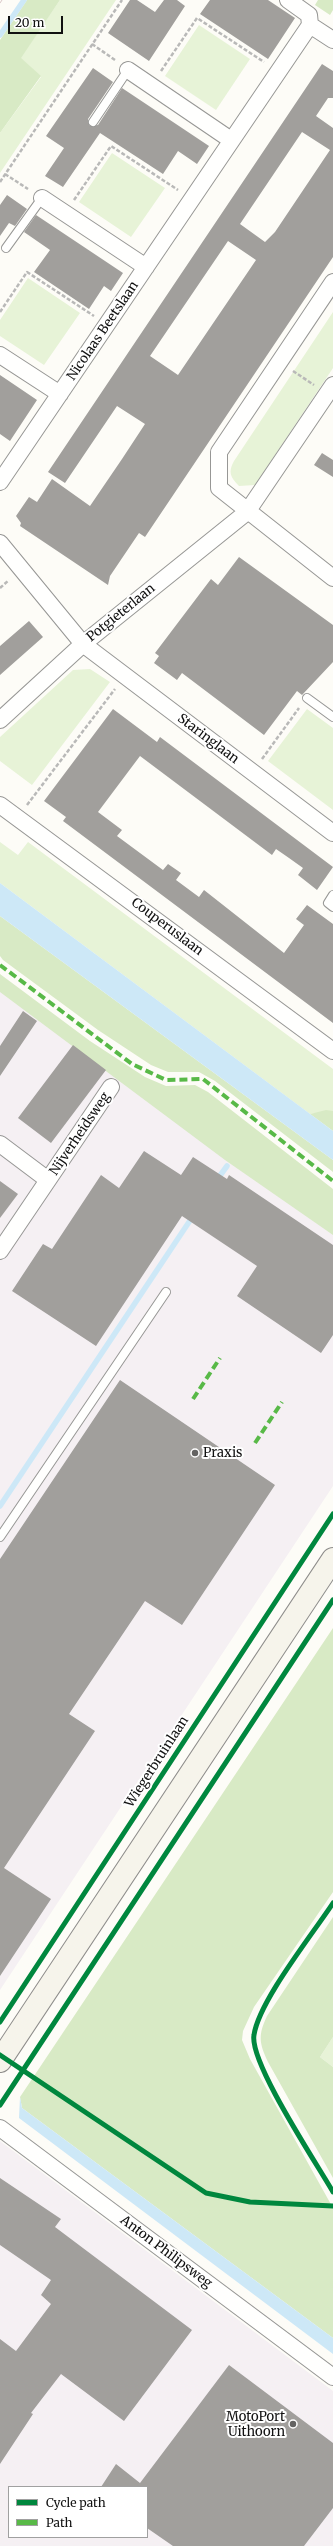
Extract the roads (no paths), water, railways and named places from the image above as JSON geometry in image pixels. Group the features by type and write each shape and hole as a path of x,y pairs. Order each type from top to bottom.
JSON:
{"street":[{"path":"288,0 310,15 310,25 333,40"},
{"name":"Nicolaas Beetslaan","path":"0,482 310,25"},
{"path":"128,70 232,140"},
{"name":"Nicolaas Beetslaan","path":"42,198 146,267"},
{"path":"333,282 219,452 219,488 247,512 333,578"},
{"name":"Nicolaas Beetslaan","path":"0,355 60,394"},
{"name":"Potgieterlaan","path":"0,720 83,644 247,512 330,389"},
{"path":"0,544 83,644"},
{"name":"Staringlaan","path":"83,644 333,833"},
{"name":"Couperuslaan","path":"0,805 18,816 333,1051"},
{"name":"Nijverheidsweg","path":"0,1251 111,1087"},
{"name":"Nijverheidsweg","path":"0,1144 48,1180"},
{"path":"0,2061 333,1559"},
{"name":"Anton Philipsweg","path":"0,2128 333,2377"}],"lane":[{"path":"93,122 128,70"},
{"path":"6,248 42,198"},
{"path":"307,698 333,717"},
{"path":"333,895 328,903 333,906"},
{"path":"0,1538 166,1292"}],"water":[{"path":"0,883 333,1131 333,1160 0,916"},
{"path":"20,2097 22,2108 333,2338 333,2354 19,2118"}],"waterway":[{"path":"0,35 24,0"},
{"path":"216,1181 227,1166"},
{"path":"0,1506 193,1216"}],"place":[{"name":"Praxis","path":"195,1453"},
{"name":"MotoPort Uithoorn","path":"293,2424"}]}
